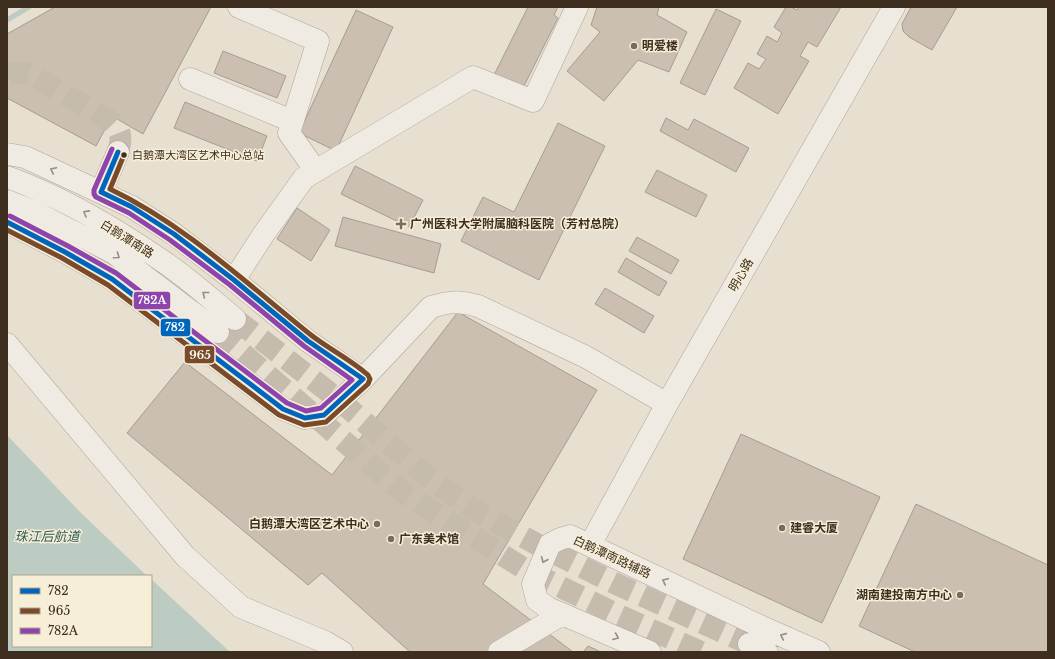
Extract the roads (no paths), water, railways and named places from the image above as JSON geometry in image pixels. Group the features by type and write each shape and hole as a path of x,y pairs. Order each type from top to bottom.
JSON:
{"street":[{"path":"239,7 318,41 288,133 316,171"},
{"path":"234,280 263,235 304,178 473,76 533,101 577,7"},
{"name":"明心路","path":"590,545 667,404 894,7"},
{"path":"190,79 292,121"},
{"path":"101,192 118,152"},
{"path":"7,154 25,157 132,207 162,226 234,280 308,341 363,379"},
{"name":"白鹅潭南路","path":"7,177 87,213 162,260 235,319"},
{"name":"白鹅潭南路","path":"7,201 35,212 114,253 218,332"},
{"path":"7,222 65,252 112,279 284,409 305,418 324,415 363,379 431,307 445,302 460,301 478,306 586,357 667,404"},
{"path":"7,344 185,556 240,607 326,642 342,652"},
{"name":"白鹅潭南路辅路","path":"650,652 548,608 537,600 533,584 550,544 570,536 756,624 819,652"},
{"path":"499,652 554,619"}],"water":[{"name":"珠江后航道","path":"7,435 80,512 146,575 12,575 12,647 152,647 152,580 230,652 7,652"}],"waterway":[{"path":"7,20 29,7"}],"tunnel":[{"path":"7,76 12,73 28,73 109,120 120,134 121,138 118,152"},
{"path":"235,319 339,400 429,478 473,509 540,546 614,583 749,644"},
{"path":"218,332 406,495 528,571 616,614 701,652"}],"place":[{"name":"明爱楼","path":"634,46"},
{"name":"白鹅潭大湾区艺术中心总站","path":"124,155"},
{"name":"广州医科大学附属脑科医院（芳村总院）","path":"401,224"},
{"name":"白鹅潭大湾区艺术中心","path":"377,524"},
{"name":"建睿大厦","path":"782,528"},
{"name":"广东美术馆","path":"391,539"},
{"name":"湖南建投南方中心","path":"960,595"}]}
